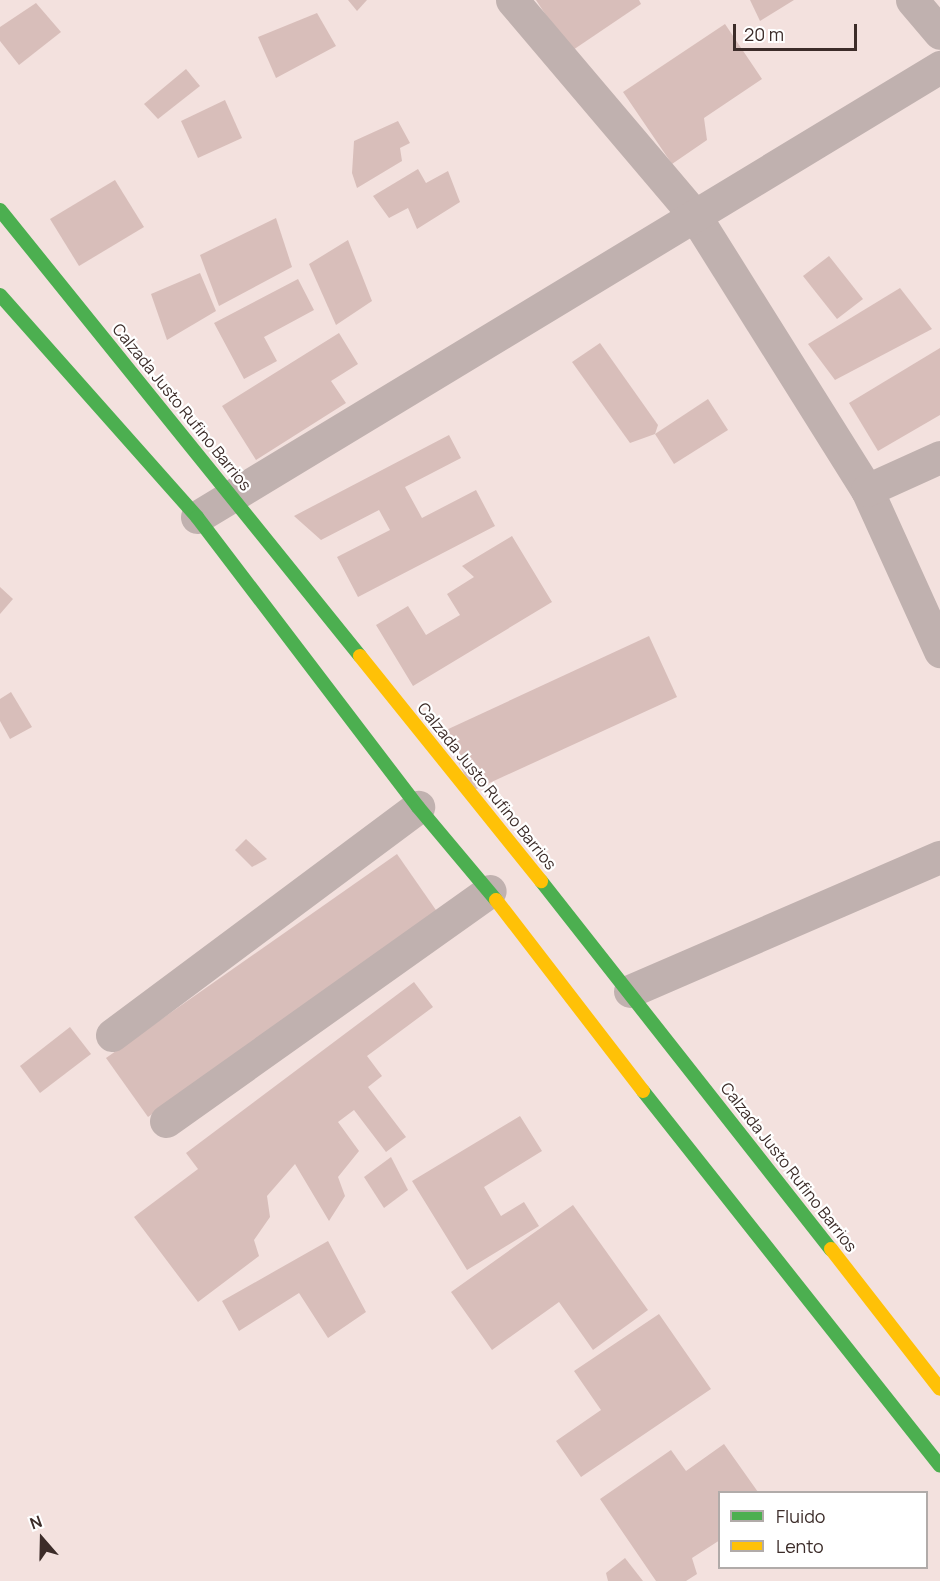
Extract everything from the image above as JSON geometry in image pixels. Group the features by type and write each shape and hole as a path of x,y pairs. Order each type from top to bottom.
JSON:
{"street":[{"path":"512,0 695,216 867,489 940,651"},
{"path":"912,0 940,33"},
{"path":"197,517 940,68"},
{"name":"Calzada Justo Rufino Barrios","path":"0,210 233,495 630,991 940,1389"},
{"path":"0,295 197,517 418,807 490,891 578,1009 940,1466"},
{"path":"867,489 940,457"},
{"path":"112,1035 418,807"},
{"path":"630,991 940,856"},
{"path":"166,1121 490,891"}],"building":[{"path":"348,0 367,0 357,11"},
{"path":"536,0 639,0 641,4 570,52"},
{"path":"750,0 794,0 760,21"},
{"path":"36,3 61,32 19,65 0,41 0,27"},
{"path":"317,13 336,46 276,78 258,37"},
{"path":"725,24 762,79 704,118 707,140 672,164 623,92"},
{"path":"186,69 200,86 158,119 144,104"},
{"path":"225,100 242,138 198,158 181,121"},
{"path":"398,121 410,143 400,148 402,161 357,188 352,173 354,141"},
{"path":"418,169 426,183 448,171 460,202 417,229 408,208 389,218 373,196"},
{"path":"115,180 144,227 79,266 50,219"},
{"path":"276,218 292,267 219,306 200,255"},
{"path":"348,240 372,301 336,325 309,264"},
{"path":"829,256 863,299 837,319 803,276"},
{"path":"200,273 216,311 167,340 151,294"},
{"path":"298,279 314,310 264,337 277,361 244,379 214,323"},
{"path":"900,288 932,329 835,380 808,344"},
{"path":"339,333 358,364 331,381 346,403 256,460 222,406"},
{"path":"600,343 658,425 655,434 630,443 572,362"},
{"path":"940,348 940,415 878,451 849,403"},
{"path":"708,399 728,430 674,464 655,434"},
{"path":"449,435 461,458 405,487 422,518 476,490 495,526 358,597 337,557 390,530 379,510 321,540 294,516"},
{"path":"512,536 552,602 413,686 376,625 408,606 426,635 460,615 447,594 474,577 462,566"},
{"path":"0,587 13,599 0,614"},
{"path":"649,636 677,697 472,791 444,731"},
{"path":"11,692 32,727 10,739 0,721 0,699"},
{"path":"246,839 267,859 252,867 235,850"},
{"path":"397,854 438,913 148,1117 106,1058"},
{"path":"414,982 433,1007 367,1056 382,1076 368,1087 406,1137 386,1152 354,1110 338,1122 359,1151 338,1177 345,1196 329,1221 295,1164 267,1196 270,1217 254,1240 259,1256 198,1302 134,1217 198,1169 186,1153"},
{"path":"70,1027 91,1054 40,1093 20,1066"},
{"path":"520,1116 542,1151 484,1187 501,1216 524,1202 539,1226 467,1270 412,1181"},
{"path":"391,1157 408,1190 384,1208 364,1177"},
{"path":"573,1205 648,1310 593,1350 559,1302 492,1350 451,1292"},
{"path":"328,1241 366,1312 328,1338 299,1293 239,1331 222,1301"},
{"path":"659,1314 711,1389 581,1477 556,1441 601,1410 574,1371"},
{"path":"724,1444 757,1491 718,1491 718,1541 692,1558 697,1574 686,1581 656,1581 600,1499 671,1450 686,1471"},
{"path":"625,1558 643,1581 608,1581 606,1573"}],"traffic: fast":[{"path":"0,210 360,656"},
{"path":"0,295 197,517 418,807 496,900"},
{"path":"541,881 831,1249"},
{"path":"643,1091 940,1466"}],"traffic: slow":[{"path":"360,656 541,881"},
{"path":"496,900 643,1091"},
{"path":"831,1249 940,1389"}]}
